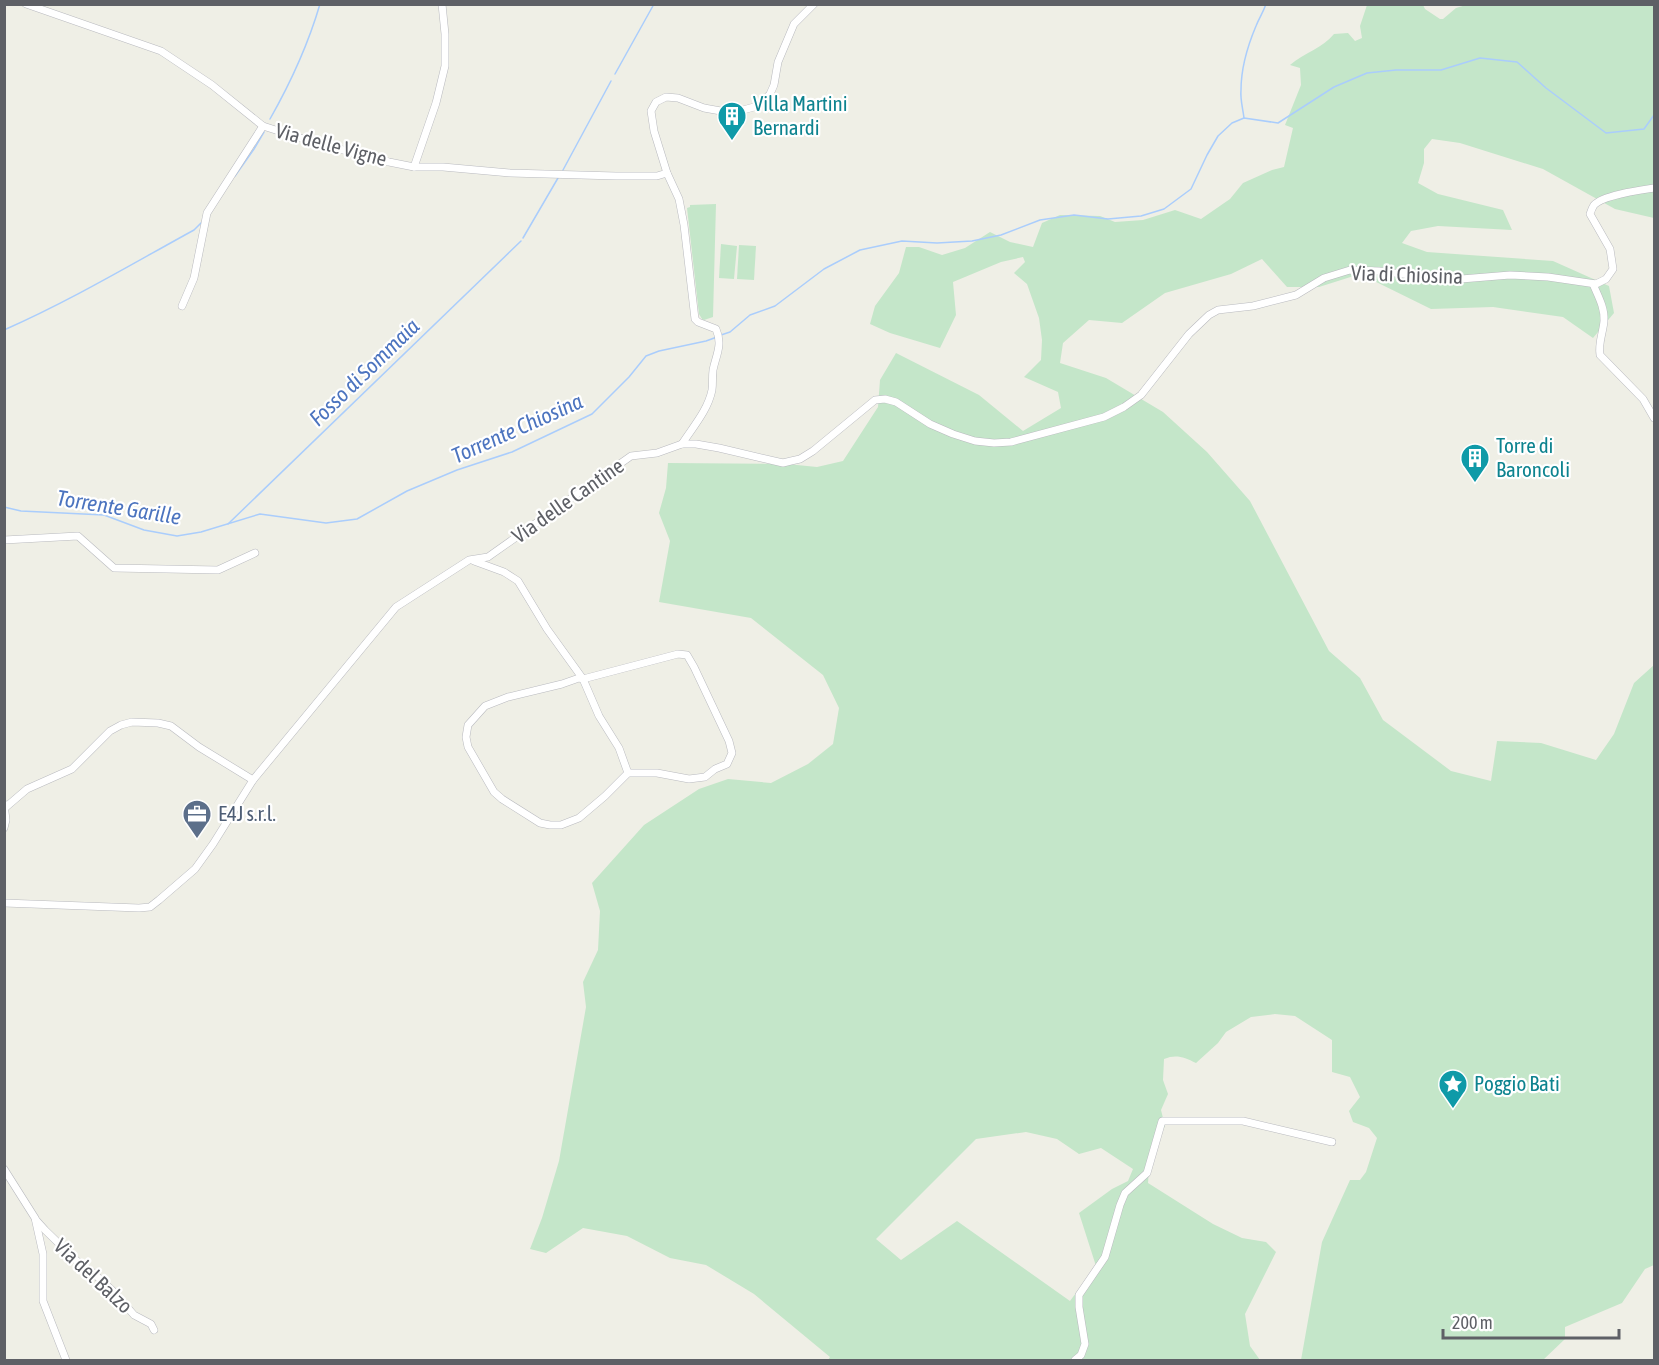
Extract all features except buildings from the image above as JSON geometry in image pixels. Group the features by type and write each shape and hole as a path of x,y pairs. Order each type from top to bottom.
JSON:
{"street":[{"name":"Via delle Vigne","path":"26,4 161,51 212,85 263,126 313,142 389,162 414,166 510,173 657,176 667,173"},
{"path":"414,166 436,103 445,66 442,4"},
{"path":"682,444 705,408 710,395 720,339 716,329 695,319 679,199 667,173 654,131 651,111 656,102 666,97 678,98 704,108 732,113 763,102 774,85 778,62 794,24 814,4"},
{"path":"182,306 194,278 207,213 263,126"},
{"path":"1654,188 1605,199 1594,205 1590,214 1610,249 1613,269 1606,279 1593,284 1604,312 1600,355 1643,399 1654,418"},
{"name":"Via di Chiosina","path":"682,444 719,448 783,463 800,459 813,451 875,400 885,399 896,402 930,424 953,434 975,441 1011,442 1104,417 1124,407 1141,395 1189,334 1209,315 1218,310 1253,306 1296,295 1324,278 1350,270 1379,271 1449,280 1510,275 1548,277 1593,284"},
{"name":"Via delle Cantine","path":"4,903 150,907 195,869 253,780 396,607 469,560 488,557 631,456 657,453 682,444"},
{"path":"4,540 78,536 114,568 218,570 255,553"},
{"name":"Via delle Cantine","path":"469,560 488,565 518,581 547,629 583,679 599,716 619,748 628,773"},
{"path":"678,654 687,655 718,717 732,753 727,764 715,769 705,777 689,779 657,773 628,773 579,818 561,825 540,823 494,792 468,747 466,737 468,725 484,706 508,697 648,661 678,654"},
{"path":"4,828 5,806 27,789 72,769 110,731 132,722 171,726 253,780"},
{"path":"1075,1360 1081,1355 1085,1344 1079,1295 1105,1257 1125,1193 1147,1173 1162,1121 1243,1121 1332,1142"},
{"path":"4,1169 35,1218 43,1254 43,1301 66,1360"},
{"name":"Via del Balzo","path":"35,1218 64,1248 114,1292 134,1315 151,1324 154,1330"}],"green space":[{"path":"1367,5 1423,5 1425,9 1443,19 1456,8 1466,5 1654,5 1654,218 1615,209 1543,169 1460,143 1432,139 1424,149 1424,163 1418,183 1438,194 1503,210 1512,230 1438,226 1411,231 1402,243 1427,252 1553,261 1609,286 1614,313 1593,338 1563,317 1493,307 1431,309 1360,274 1319,287 1287,287 1262,259 1231,274 1165,293 1122,323 1089,320 1063,343 1060,363 1106,378 1163,412 1207,452 1250,501 1329,651 1360,678 1383,720 1451,771 1491,781 1497,741 1541,743 1596,760 1614,734 1634,683 1654,665 1654,1265 1645,1269 1622,1303 1565,1327 1565,1339 1543,1360 1301,1360 1322,1242 1350,1180 1360,1180 1366,1172 1377,1138 1369,1128 1353,1122 1349,1111 1360,1097 1350,1077 1332,1072 1332,1040 1295,1016 1275,1014 1251,1017 1226,1032 1218,1043 1196,1063 1180,1057 1164,1059 1163,1080 1168,1094 1161,1110 1165,1126 1150,1153 1148,1183 1213,1224 1242,1238 1266,1242 1276,1252 1245,1314 1250,1346 1260,1360 828,1360 830,1357 754,1294 706,1265 670,1258 627,1236 583,1228 546,1253 530,1249 559,1161 586,1007 583,982 598,950 600,911 592,883 644,825 699,789 728,779 771,783 808,764 833,744 839,708 823,675 751,618 659,602 670,541 659,513 666,488 668,463 787,464 817,467 843,461 878,407 880,380 896,353 979,395 1023,431 1061,408 1058,392 1024,377 1041,360 1042,340 1039,318 1027,284 1014,273 1025,262 1023,257 1001,262 953,282 956,315 940,348 890,333 870,324 875,306 899,273 906,247 919,247 942,255 965,248 990,232 1010,242 1033,247 1042,223 1060,215 1100,216 1115,222 1143,220 1175,210 1201,219 1230,199 1243,183 1284,167 1293,128 1285,125 1301,85 1300,68 1290,65 1334,34 1348,33 1355,41 1362,38 1360,26","holes":["1026,1132 1057,1139 1079,1154 1101,1148 1133,1169 1128,1181 1112,1189 1079,1213 1096,1266 1070,1301 957,1221 901,1260 876,1239 976,1139"]},
{"path":"716,204 713,317 704,320 699,314 687,208 690,205"},
{"path":"721,244 737,246 734,279 719,278"},
{"path":"739,245 756,246 754,280 737,279"}],"waterway":[{"path":"270,119 298,63 320,4"},
{"name":"Fosso di Sommaia","path":"615,74 654,4"},
{"path":"1244,118 1241,100 1244,66 1253,33 1266,4"},
{"name":"Torrente Chiosina","path":"721,335 730,332 750,315 775,306 824,269 860,250 902,241 937,243 972,241 1001,235 1040,220 1074,215 1108,219 1141,216 1164,209 1191,189 1218,136 1232,123 1244,118 1278,123 1334,87 1367,73 1396,70 1441,70 1480,58 1517,62 1546,88 1606,133 1644,129 1654,115"},
{"name":"Fosso di Sommaia","path":"563,170 611,81"},
{"path":"235,176 264,132"},
{"name":"Fosso di Sommaia","path":"523,238 558,178"},
{"path":"4,330 100,282 194,230 202,222"},
{"name":"Fosso di Sommaia","path":"228,524 521,241"},
{"name":"Torrente Chiosina","path":"4,507 21,511 104,515 144,530 177,536 201,532 260,514 326,523 357,519 407,491 457,470 512,452 592,414 629,377 646,356 717,337"}],"place":[{"name":"Villa Martini Bernardi","path":"732,142"},
{"name":"Torre di Baroncoli","path":"1475,484"},
{"name":"E4J s.r.l.","path":"197,840"},
{"name":"Poggio Bati","path":"1453,1110"}],"water label":[{"name":"Torrente Garille","path":"119,507"}]}
